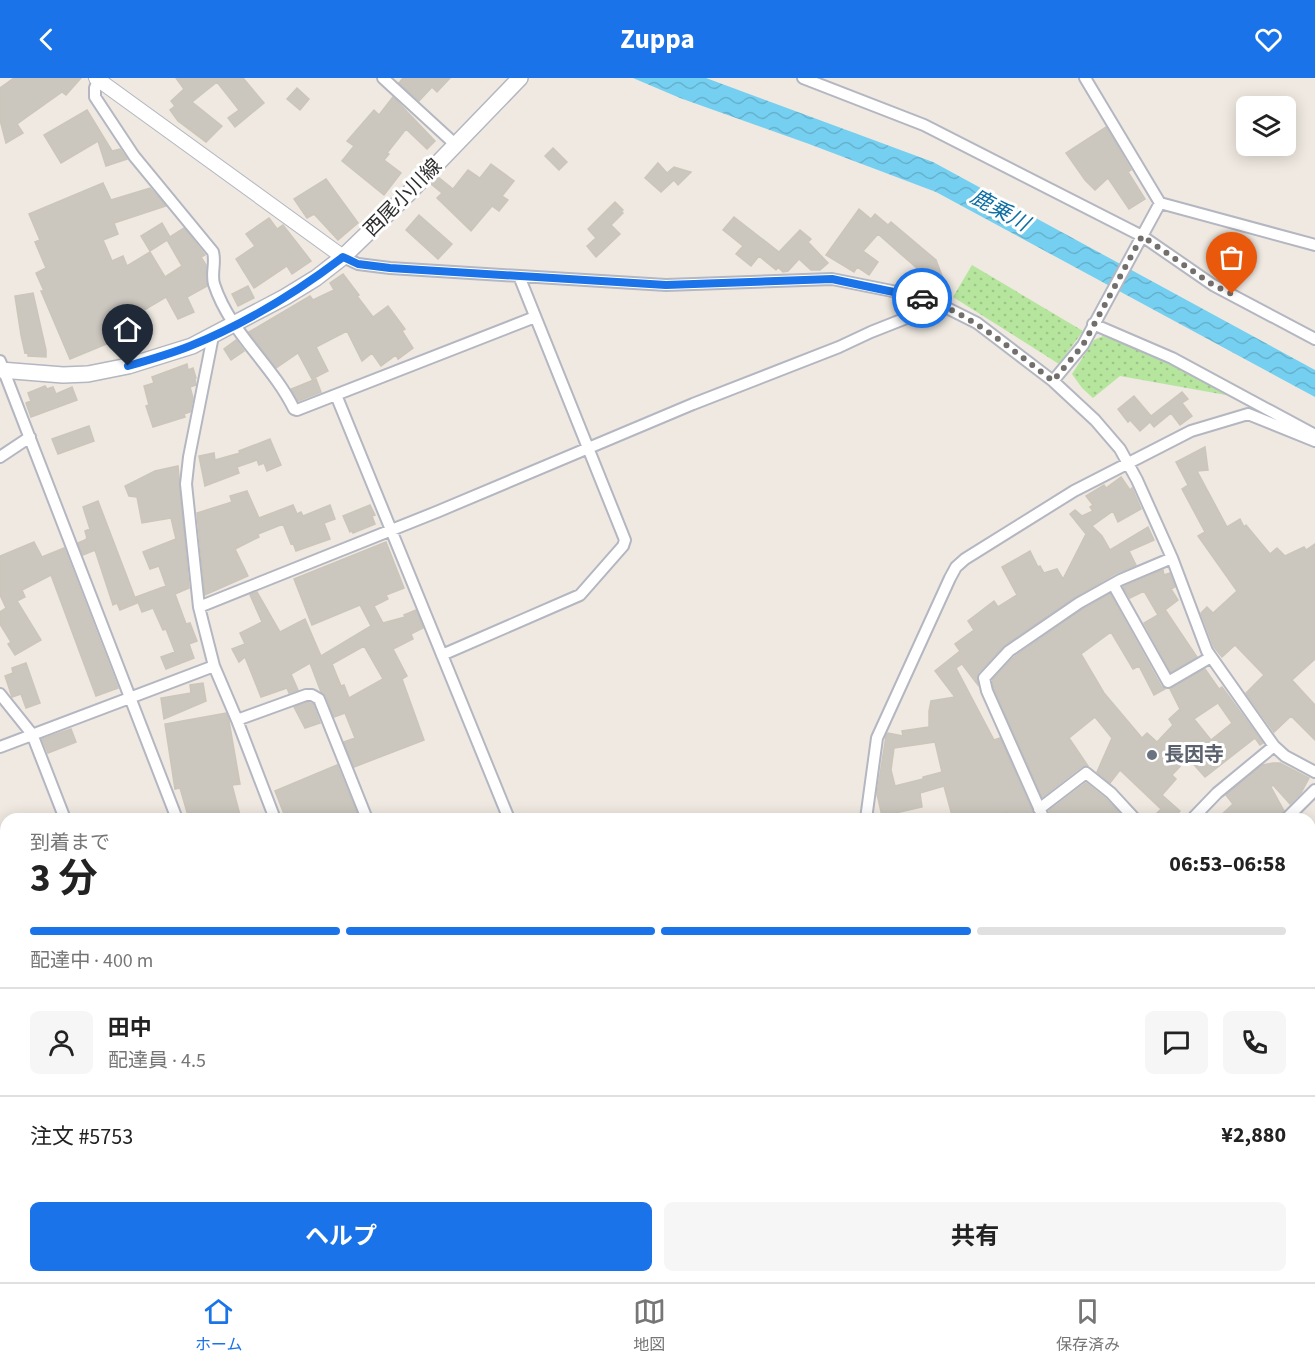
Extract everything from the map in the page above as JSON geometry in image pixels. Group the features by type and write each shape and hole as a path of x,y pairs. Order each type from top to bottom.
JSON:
{"main road":[{"name":"西尾小川線","path":"1,367 63,375 110,370 168,354 213,336 302,287 343,257 408,194 520,78"}],"street":[{"path":"383,78 456,145"},
{"path":"803,78 924,125 1315,339"},
{"path":"1084,78 1160,202 1315,244"},
{"path":"535,317 297,410 294,409 285,391 233,325 214,285 212,276 215,258 213,252 134,156 95,97 97,79 343,257 358,264 390,268 666,285 832,279 912,295 935,302 977,323 1053,381 1095,420 1120,449 1172,558 1201,640 1211,657 1274,746 1285,756 1312,770 1315,757"},
{"path":"1053,381 1083,345 1160,202"},
{"path":"442,655 580,595 623,546 625,535 519,276"},
{"path":"199,607 589,449 693,404 839,347 914,315 935,302"},
{"path":"1093,324 1172,358 1315,435"},
{"path":"213,336 189,457 186,484 199,607 214,666 273,813"},
{"path":"1,367 175,813"},
{"path":"336,395 507,813"},
{"path":"867,813 877,738 956,567 964,559 1074,490 1191,430 1243,414 1256,416 1315,441"},
{"path":"0,457 30,437"},
{"path":"1042,813 987,691 984,678 1009,651 1063,614 1113,584 1172,558"},
{"path":"1113,584 1166,680 1171,681 1211,657"},
{"path":"0,747 214,666"},
{"path":"0,694 33,734 63,813"},
{"path":"237,720 306,695 319,699 365,813"},
{"path":"1198,813 1225,786 1274,746"},
{"path":"1043,813 1086,773 1111,793 1129,813"},
{"path":"1292,813 1315,790"}],"green space":[{"path":"972,265 1083,331 1059,364 953,297"},
{"path":"1103,336 1167,360 1227,392 1226,395 1120,376 1093,398 1072,374 1094,340"}],"water":[{"name":"鹿乗川","path":"633,78 706,78 933,162 1315,370 1315,397 936,192 680,98"}],"building":[{"path":"14,78 81,78 66,95 62,92 17,124 23,133 6,143 0,120 0,88"},
{"path":"176,78 243,78 264,103 235,127 228,118 239,110 217,82 192,102 222,126 206,142 178,121 170,110 175,106 171,101 184,89"},
{"path":"403,78 450,78 437,92 432,87 419,101 399,83"},
{"path":"297,88 309,99 300,110 287,99"},
{"path":"393,97 435,141 427,149 406,129 384,160 401,173 384,195 342,161 354,146 347,141 374,110 379,115"},
{"path":"87,110 112,151 120,149 127,159 106,166 98,141 61,163 44,135"},
{"path":"1106,127 1131,170 1128,172 1145,199 1129,209 1108,178 1095,190 1066,153"},
{"path":"553,148 567,162 559,170 545,156"},
{"path":"658,163 667,173 674,167 691,172 678,185 674,180 661,192 645,178"},
{"path":"491,164 514,181 502,196 508,200 499,211 492,206 471,231 437,198 442,193 431,184 438,177 453,189 468,170 480,178"},
{"path":"326,179 358,223 338,240 314,214 307,218 294,199"},
{"path":"103,183 111,200 150,188 166,206 114,223 118,234 103,240 112,261 123,256 127,266 150,252 165,277 182,266 167,240 150,251 141,236 162,223 170,237 184,228 205,255 201,257 206,265 207,286 187,297 194,312 178,319 166,297 144,310 150,326 70,359 41,291 44,291 36,273 46,268 35,242 40,240 29,214"},
{"path":"615,202 623,213 611,225 620,234 596,257 587,246 596,238 588,229"},
{"path":"859,209 871,219 875,214 888,225 891,222 936,260 950,297 926,276 922,266 919,270 878,234 863,251 878,262 869,275 857,267 854,272 826,255"},
{"path":"419,215 452,244 438,259 406,230"},
{"path":"734,217 779,252 800,230 811,239 808,242 828,263 820,270 811,270 799,259 788,271 783,272 778,267 776,270 759,256 751,266 736,254 743,246 723,230"},
{"path":"269,218 277,229 283,225 311,261 292,274 287,266 254,288 236,259 255,246 246,234"},
{"path":"343,274 373,317 388,306 405,329 402,331 413,348 398,359 396,355 381,366 372,353 362,361 347,331 316,347 328,371 312,379 298,353 276,368 249,332 310,296 313,300 334,290 330,283"},
{"path":"248,286 254,298 238,306 232,294"},
{"path":"33,293 46,357 28,356 28,352 25,353 21,335 15,296"},
{"path":"236,340 244,351 231,360 224,349"},
{"path":"187,364 188,370 193,368 196,378 196,385 190,387 193,398 190,412 184,414 185,417 153,427 146,406 149,405 144,386 154,383 152,377"},
{"path":"316,379 321,392 298,401 291,389"},
{"path":"45,386 47,389 53,387 56,394 72,387 77,400 31,417 26,403 31,401 28,393"},
{"path":"1182,392 1188,399 1182,403 1192,416 1180,425 1171,413 1154,427 1150,422 1140,431 1130,420 1128,422 1118,409 1134,396 1151,416"},
{"path":"89,426 94,441 58,454 52,439"},
{"path":"270,439 281,465 267,471 264,463 259,465 257,460 237,467 239,473 205,486 199,456 214,453 215,460 240,453 239,451"},
{"path":"1205,447 1208,470 1197,471 1227,527 1240,519 1244,527 1246,525 1270,554 1277,548 1285,556 1304,547 1306,550 1315,544 1315,659 1292,680 1315,705 1315,740 1291,716 1274,732 1246,693 1264,675 1235,645 1222,657 1214,647 1201,613 1207,607 1213,613 1237,591 1198,536 1205,532 1182,489 1188,485 1176,462"},
{"path":"178,466 189,588 175,594 186,624 190,623 197,641 189,644 194,658 166,669 161,657 175,652 166,629 163,630 153,608 142,612 136,597 166,586 159,566 150,569 143,552 176,539 171,518 142,523 137,497 129,496 125,486 155,471"},
{"path":"1121,477 1130,490 1132,488 1141,509 1118,522 1113,511 1092,526 1102,536 1110,550 1148,527 1154,540 1129,551 1136,565 1116,573 1075,597 1005,645 978,673 978,685 962,664 956,668 994,740 1000,738 1033,813 951,813 944,786 920,793 922,807 895,813 881,813 877,794 888,733 903,736 902,731 929,727 931,701 955,697 935,671 960,651 955,644 974,630 968,621 994,601 998,607 1017,595 1002,567 1030,551 1038,567 1040,566 1044,573 1057,569 1063,579 1086,534 1070,514 1075,510 1082,516 1093,511 1090,507 1093,505 1086,496 1104,485 1106,488","holes":["935,742 942,772 923,777 923,779 895,786 891,770 894,748"]},
{"path":"247,491 259,518 293,505 297,514 301,512 303,516 330,505 335,519 324,523 330,539 296,551 283,524 258,534 259,537 235,549 248,576 205,595 197,513 232,502 230,496"},
{"path":"98,501 137,603 120,610 117,603 113,605 95,550 83,555 78,543 87,538 85,531 90,529 83,507"},
{"path":"370,505 375,515 372,516 375,524 353,533 350,532 343,516"},
{"path":"34,542 42,557 64,548 118,688 96,696 51,575 22,590 25,597 17,601 41,640 15,655 8,644 11,642 0,624 0,612 6,608 0,595 0,556"},
{"path":"386,542 404,588 386,595 388,599 374,606 383,623 405,617 404,615 416,610 423,628 411,634 413,639 393,649 407,676 402,679 424,740 354,767 344,742 355,738 345,713 334,717 310,663 291,674 298,690 289,693 287,688 261,697 245,657 239,662 232,649 245,644 240,633 262,622 250,595 257,592 280,632 305,619 321,656 371,626 360,605 312,625 294,579","holes":["364,646 383,679 349,698 332,664"]},
{"path":"1163,570 1164,575 1170,573 1175,587 1171,589 1178,600 1161,613 1166,611 1197,657 1171,672 1144,623 1158,615 1144,591 1130,598 1123,587"},
{"path":"1110,594 1161,686 1165,689 1154,695 1139,666 1133,669 1111,632 1081,654 1104,693 1142,738 1147,733 1157,742 1173,725 1169,719 1180,709 1170,689 1205,669 1219,689 1222,687 1263,743 1260,745 1255,738 1205,777 1188,758 1172,775 1176,779 1162,795 1180,811 1178,813 1157,813 1161,809 1120,770 1110,783 1097,772 1112,738 1095,717 1069,738 1088,766 1081,767 1042,797 992,680 1014,657 1083,609","holes":["1218,703 1232,723 1211,740 1194,719"]},
{"path":"26,663 40,703 26,708 21,694 12,697 5,676 13,673 12,668"},
{"path":"203,683 206,701 164,719 161,698 191,693 190,685"},
{"path":"307,702 313,704 320,723 305,728 294,707"},
{"path":"226,713 240,784 232,785 239,813 187,813 180,788 175,789 165,724"},
{"path":"71,729 76,742 48,753 42,739"},
{"path":"1280,763 1309,778 1301,793 1290,804 1273,785 1271,787 1284,811 1282,813 1223,813 1233,804 1226,795 1262,765"},
{"path":"337,765 357,813 284,813 275,791"},
{"path":"1086,783 1119,813 1050,813 1049,811"}],"way so far":[{"path":"922,298 977,323 1053,381 1083,345 1142,236 1213,285 1232,294"}],"place":[{"name":"長因寺","path":"1152,755"}],"route":[{"path":"128,366 192,346 213,336 302,287 343,257 358,264 390,268 626,284 666,285 832,279 922,298"}]}
